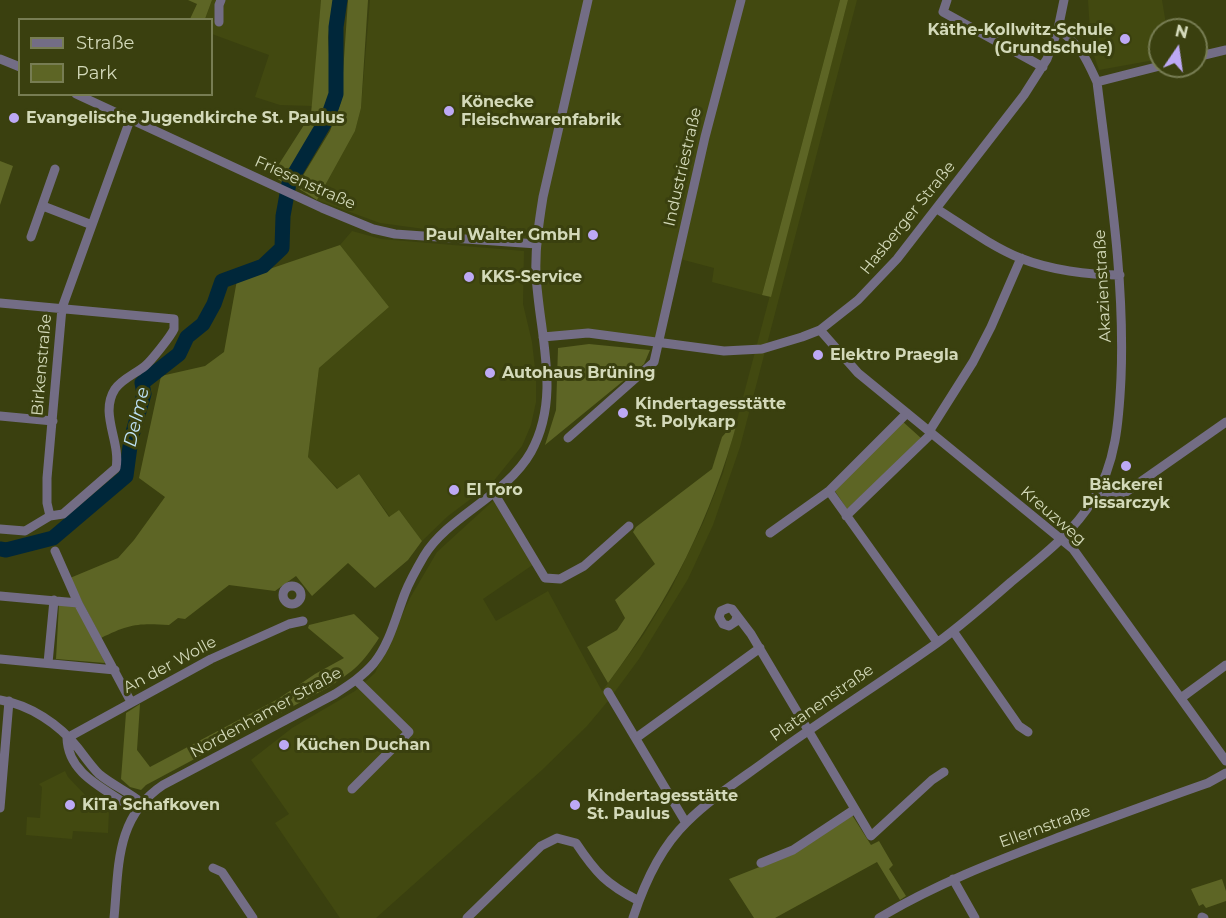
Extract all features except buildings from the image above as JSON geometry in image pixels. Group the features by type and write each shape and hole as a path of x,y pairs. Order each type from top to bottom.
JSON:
{"street":[{"path":"219,22 220,0"},
{"name":"Nordenhamer Straße","path":"114,918 122,842 127,827 139,807 163,785 335,694 357,680 374,663 387,640 406,592 431,546 447,530 494,493 530,454 540,434 547,411 548,386 536,273 543,197 588,0"},
{"name":"Industriestraße","path":"658,343 705,136 741,0"},
{"path":"947,0 943,12 1043,67"},
{"name":"Hasberger Straße","path":"543,337 588,333 703,350 748,350 777,345 820,330 858,300 881,278 1024,95 1043,67 1058,29 1064,0"},
{"name":"Akazienstraße","path":"1058,29 1076,42 1097,82 1120,275 1121,362 1119,418 1114,451 1094,500 1061,540"},
{"path":"1208,54 1226,50"},
{"path":"0,59 18,66"},
{"path":"1097,82 1148,69"},
{"name":"Friesenstraße","path":"80,96 278,188 373,229 395,234 537,244"},
{"name":"Birkenstraße","path":"50,516 47,504 47,478 62,308 130,120"},
{"path":"31,237 55,169"},
{"path":"43,206 92,225"},
{"path":"937,209 980,237 1021,258 1078,272 1120,275"},
{"path":"846,516 931,432 973,362 1021,258"},
{"path":"0,303 174,320 173,330 147,365 114,390 109,406 109,419 117,446 116,468 63,514 50,516 25,531 0,529"},
{"name":"Kreuzweg","path":"820,330 858,373 1072,549 1226,761"},
{"path":"568,438 654,362 658,343"},
{"path":"770,533 829,491 907,413"},
{"path":"0,416 53,421"},
{"path":"1094,500 1126,492 1226,422"},
{"path":"829,491 938,642"},
{"path":"494,493 545,578 560,579 584,566 628,526"},
{"name":"Platanenstraße","path":"633,918 656,864 686,823 718,796 808,730 953,631 1061,540"},
{"path":"55,551 78,603 131,702"},
{"path":"0,596 78,603"},
{"path":"48,663 54,600"},
{"path":"289,624 293,604"},
{"path":"737,617 760,648 871,836 932,780 944,772"},
{"name":"An der Wolle","path":"67,738 211,659 289,624 303,621"},
{"path":"953,631 1019,726 1028,732"},
{"path":"636,738 760,648"},
{"path":"0,659 115,670"},
{"path":"1181,698 1226,664"},
{"path":"352,789 409,732 357,680"},
{"path":"608,692 686,823"},
{"path":"0,806 4,701 42,715 77,746 101,775 139,807"},
{"name":"Ellernstraße","path":"879,918 953,879 1208,783 1226,772"},
{"path":"761,864 793,850 855,809"},
{"path":"467,918 542,846 557,838 576,843 592,867 606,882 639,901"},
{"path":"213,868 222,872 253,918"},
{"path":"953,879 975,918"}],"shaded area":[{"path":"212,0 321,0 313,106 280,105 255,97 269,55 213,34 213,18 206,18"},
{"path":"370,0 840,0 762,295 712,282 714,268 680,259 661,341 582,331 541,336 535,244 380,223 317,200 355,131 361,108"},
{"path":"848,0 857,0 740,447 713,525 688,579 639,659 608,701 587,726 542,770 376,918 340,918 275,823 289,814 251,760 292,728 355,691 375,673 410,598 437,552 494,500 534,564 483,599 496,621 548,591 602,691 644,634 671,589 703,523 723,473"},
{"name":"Käthe-Kollwitz-Schule (Grundschule)","path":"1088,0 1162,0 1165,18 1148,18 1148,61 1099,70 1091,47"},
{"path":"352,231 381,239 524,251 523,304 532,342 536,377 536,402 531,425 522,446 492,483 448,516 422,541 399,510 390,517 359,474 338,489 308,457 319,368 389,307 340,245"},
{"name":"KiTa Schafkoven","path":"65,771 89,799 109,811 108,833 73,831 72,839 26,835 27,817 40,818 42,787 39,784"}],"green space":[{"path":"188,0 212,0 205,18 190,18 197,4"},
{"path":"321,0 333,0 328,37 331,90 323,116 282,182 272,175 311,114"},
{"path":"348,0 368,0 361,108 355,131 317,200 296,187 330,131 341,102"},
{"path":"840,0 848,0 771,297 762,295"},
{"path":"0,161 13,166 0,205"},
{"path":"340,245 389,307 319,368 308,457 337,489 359,474 389,517 399,510 422,541 408,560 375,588 348,563 312,596 296,576 275,591 229,585 185,619 178,618 169,625 134,626 101,638 70,578 118,558 165,497 139,478 161,376 205,366 224,352 237,280"},
{"path":"589,344 650,350 644,364 545,445 556,410 558,348"},
{"path":"738,419 715,491 686,557 651,621 608,683 587,647 617,630 625,618 615,600 655,564 633,532 636,527 712,469 722,437"},
{"path":"902,421 922,439 847,509 835,491"},
{"path":"59,604 76,605 105,663 56,659"},
{"path":"354,614 379,638 363,660 345,676 329,687 146,785 141,790 130,787 121,779 126,713 140,704 137,750 150,767 278,699 344,658 308,628 309,625"},
{"path":"852,815 871,845 879,841 893,865 889,869 906,896 900,900 877,862 775,918 754,918 729,879 795,853"},
{"path":"1222,879 1226,901 1206,908 1203,904 1199,906 1191,889"}],"waterway":[{"name":"Delme","path":"0,549 6,550 53,538 126,476 131,439 144,394 142,383 179,354 187,337 203,324 214,304 222,281 263,266 282,248 283,216 289,183 328,117 336,94 336,27 340,0"}],"place":[{"name":"Käthe-Kollwitz-Schule (Grundschule)","path":"1125,39"},
{"name":"Könecke Fleischwarenfabrik","path":"449,111"},
{"name":"Evangelische Jugendkirche St. Paulus","path":"14,118"},
{"name":"Paul Walter GmbH","path":"593,235"},
{"name":"KKS-Service","path":"469,277"},
{"name":"Elektro Praegla","path":"818,355"},
{"name":"Autohaus Brüning","path":"490,373"},
{"name":"Kindertagesstätte St. Polykarp","path":"623,413"},
{"name":"Bäckerei Pissarczyk","path":"1126,466"},
{"name":"El Toro","path":"454,490"},
{"name":"Küchen Duchan","path":"284,745"},
{"name":"KiTa Schafkoven","path":"70,805"},
{"name":"Kindertagesstätte St. Paulus","path":"575,805"}]}
